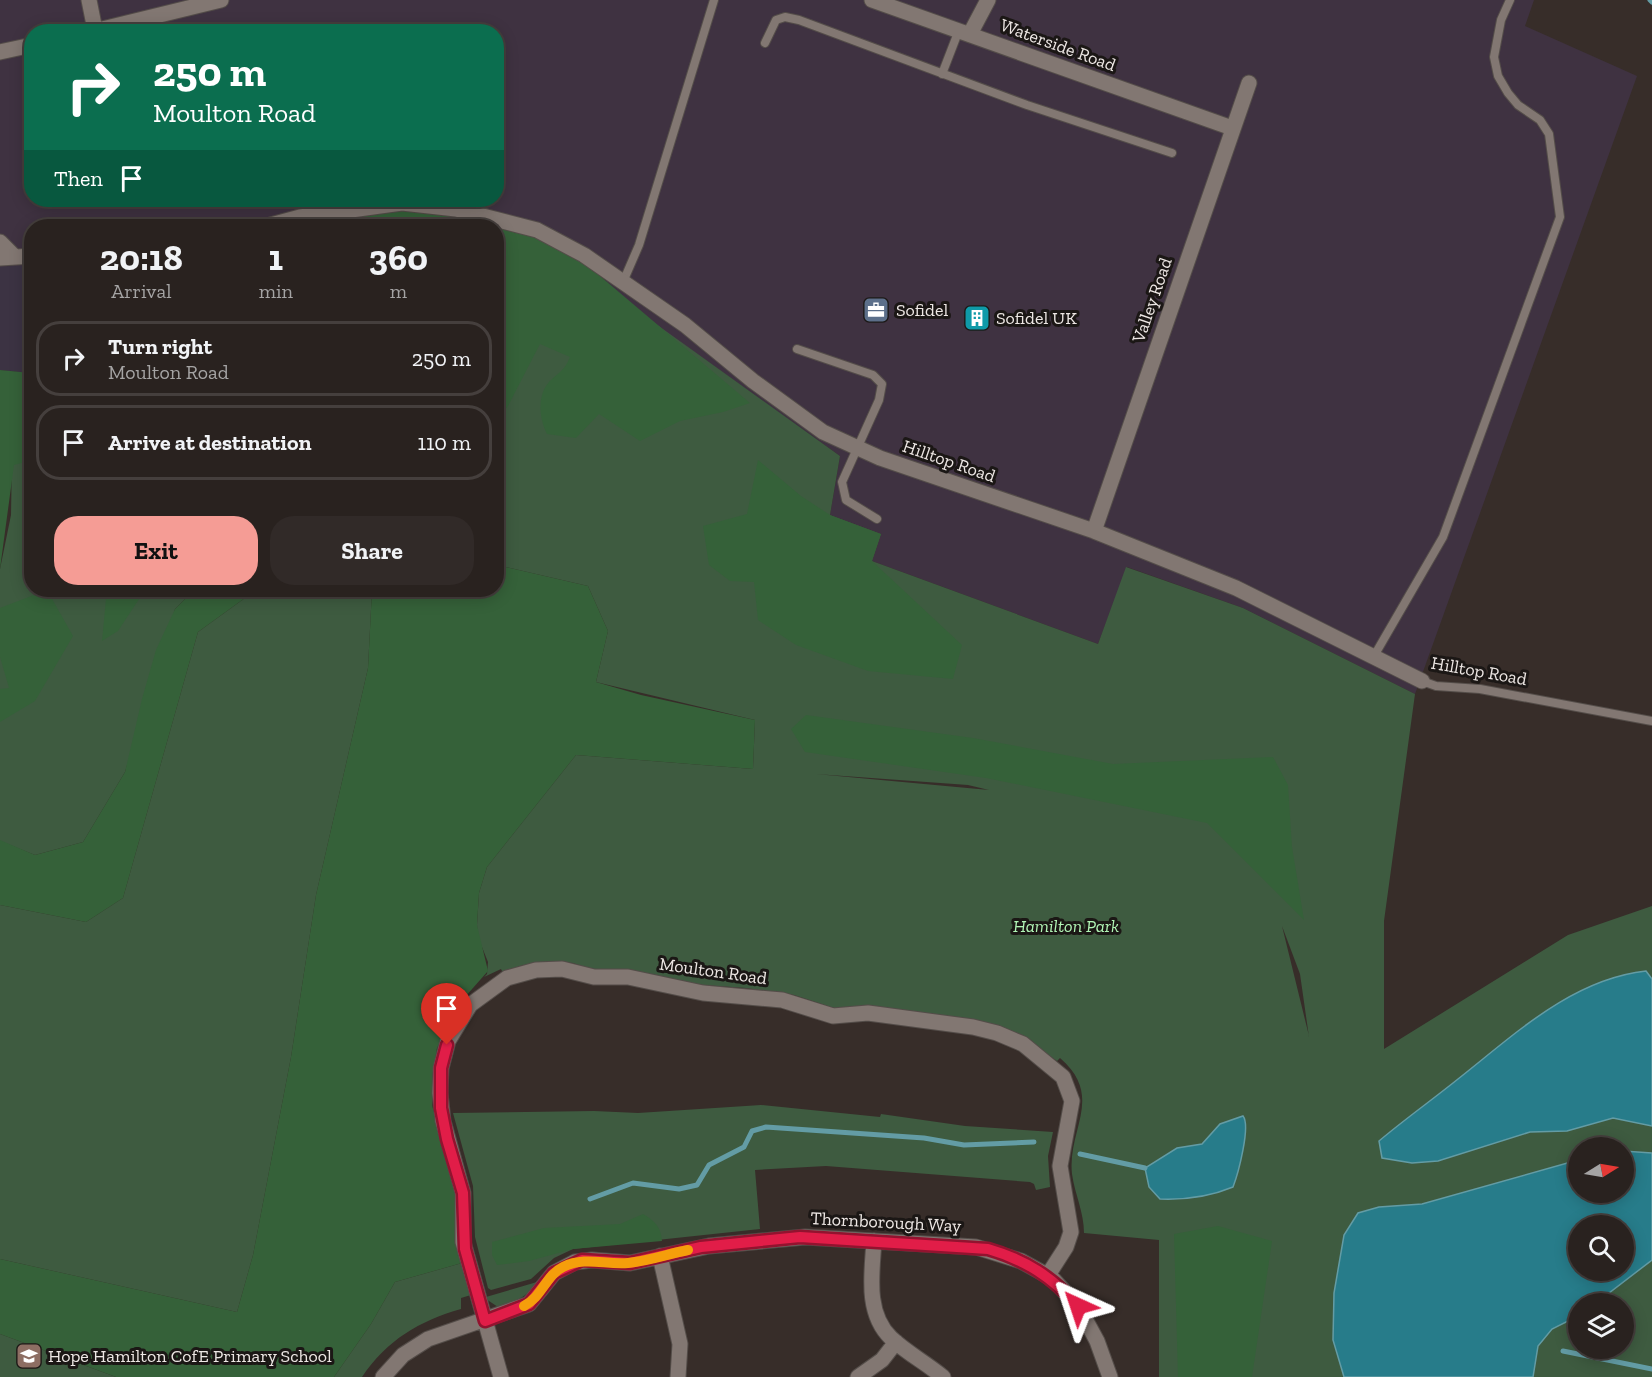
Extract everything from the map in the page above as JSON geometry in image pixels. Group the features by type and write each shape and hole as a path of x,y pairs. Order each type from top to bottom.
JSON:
{"street":[{"path":"89,0 92,24"},
{"path":"122,24 221,0"},
{"name":"Waterside Road","path":"872,0 1232,128"},
{"path":"964,32 988,0"},
{"path":"0,52 24,47"},
{"name":"Valley Road","path":"1094,531 1249,83"},
{"name":"Hilltop Road","path":"296,219 373,207"},
{"name":"Hilltop Road","path":"472,207 537,230 584,255 685,325 753,381 823,432 913,470 1094,531 1236,588 1422,681"},
{"path":"0,242 7,257 24,256"},
{"name":"Moulton Road","path":"501,1377 464,1242 463,1193 443,1121 440,1093 441,1068 448,1041 470,1005 507,978 548,968 569,970 594,977 628,977 703,993 782,1000 833,1016 868,1013 973,1027 997,1033 1030,1048 1063,1077 1072,1101 1060,1166 1071,1232 1066,1247 1048,1275"},
{"name":"Thornborough Way","path":"383,1377 403,1355 421,1343 442,1333 485,1321 529,1304 554,1273 569,1264 587,1260 630,1263 710,1246 793,1237 982,1248 1014,1257 1048,1275 1083,1314 1110,1377"},
{"path":"874,1241 873,1301 880,1323 896,1342 943,1377"},
{"path":"660,1256 680,1344 678,1377"},
{"path":"858,1377 882,1360 896,1342"}],"lane":[{"path":"623,282 639,245 714,0"},
{"path":"1374,656 1443,537 1560,217 1549,134 1540,120 1518,105 1498,76 1494,57 1502,20 1510,0"},
{"path":"765,43 776,20 785,17 799,20 942,74 1172,153"},
{"path":"942,74 964,32"},
{"path":"797,349 873,375 882,384 879,400 842,482 846,500 877,519"},
{"name":"Hilltop Road","path":"1422,681 1436,686 1480,689 1652,721"}],"shaded area":[{"path":"0,0 1534,0 1525,26 1637,76 1415,694 1243,608 1127,567 1098,644 872,561 881,534 830,515 840,456 621,300 561,243 504,226 504,219 481,219 444,208 338,219 24,219 24,372 0,370"},
{"path":"24,265 24,372 0,370 0,267"}],"green space":[{"path":"444,208 481,219 326,219 327,212"},
{"path":"504,226 561,243 750,403 723,412 680,421 640,441 599,414 576,438 547,434 540,406 543,391 570,357 540,344 504,411"},
{"name":"Hamilton Park","path":"504,228 539,240 840,456 830,515 881,534 872,561 1098,644 1126,567 1243,608 1415,694 1384,921 1384,1049 1568,935 1652,906 1652,1377 1159,1377 1159,1240 1084,1233 1083,1218 1072,1174 1074,1142 1082,1100 1080,1086 1073,1072 1060,1058 1057,1061 1021,1035 872,1007 837,1009 794,995 702,985 623,970 593,970 573,963 552,961 520,966 503,973 501,969 484,977 487,974 488,962 478,937 477,925 479,893 487,867 576,755 753,769 755,720 596,682 608,631 588,586 504,567","holes":["816,774 968,785 989,790","1282,926 1300,974 1309,1035"]},
{"path":"0,370 24,372 24,462 14,465 0,569"},
{"path":"24,456 24,597 187,597 175,609 125,772 83,842 35,855 0,841 0,569 11,515 12,457"},
{"path":"758,460 801,496 830,515 881,534 872,561 962,645 953,679 868,671 796,645 758,620 754,582 730,581 709,565 703,526 747,514"},
{"path":"504,567 588,586 608,631 596,682 641,695 755,720 753,769 576,755 487,867 479,893 477,925 488,971 465,997 452,1017 437,1048 432,1077 432,1105 456,1194 455,1235 462,1263 395,1282 371,1324 334,1377 116,1377 0,1334 0,1259 237,1312 253,1255 291,1057 316,895 368,668 372,597 504,597"},
{"path":"29,597 51,597 73,636 35,701 0,722 0,689 9,688 0,657 0,608"},
{"path":"107,597 140,597 118,631 102,641"},
{"path":"187,597 246,597 198,632 123,898 86,922 0,905 0,840 35,855 83,842 125,772 156,650 175,609"},
{"path":"246,597 372,597 368,668 316,895 291,1057 253,1255 237,1312 0,1259 0,905 86,922 123,898 198,632"},
{"path":"806,715 973,738 1113,764 1273,757 1288,785 1292,847 1304,920 1207,823 986,778 805,752 791,729"},
{"path":"761,1105 880,1117 881,1114 965,1126 1053,1132 1048,1156 1050,1187 1036,1190 1034,1184 1030,1182 826,1166 755,1170 760,1229 573,1249 554,1258 531,1279 491,1290 488,1288 475,1237 473,1186 453,1113 594,1111 638,1113"},
{"path":"643,1214 657,1225 662,1241 573,1249 529,1261 497,1265 492,1255 492,1242 544,1228 620,1224"},
{"path":"1218,1226 1272,1241 1252,1377 1178,1377 1174,1234"},
{"path":"462,1263 471,1295 461,1298 461,1309 431,1319 393,1342 362,1377 334,1377 371,1324 395,1282"},
{"path":"537,1282 525,1295 505,1305 498,1307 486,1299 486,1297"},
{"name":"Hope Hamilton CofE Primary School","path":"0,1334 116,1377 0,1377"}],"water":[{"path":"1646,971 1652,979 1652,1126 1613,1118 1567,1131 1530,1132 1438,1161 1412,1163 1382,1158 1379,1141 1545,1012 1593,985 1619,976"},
{"path":"1243,1116 1246,1129 1245,1139 1233,1187 1188,1198 1160,1199 1149,1187 1145,1168 1177,1148 1202,1144 1220,1124"},
{"path":"1634,1152 1652,1153 1652,1260 1634,1274 1634,1215 1568,1215 1568,1281 1625,1281 1609,1293 1568,1293 1568,1321 1552,1329 1538,1346 1533,1377 1344,1377 1333,1340 1334,1293 1344,1235 1358,1213 1379,1207 1422,1204 1568,1163 1568,1203 1634,1203"}],"waterway":[{"path":"590,1199 633,1183 679,1189 697,1185 709,1165 744,1147 752,1131 766,1127 924,1138 964,1145 1034,1142"},
{"path":"1080,1154 1145,1168"},
{"path":"1563,1351 1652,1369"}],"slow traffic":[{"path":"524,1306 539,1294 554,1273 575,1262 592,1260 630,1263 688,1250"}],"place":[{"name":"Sofidel","path":"876,310"},
{"name":"Sofidel UK","path":"977,318"},
{"name":"Hope Hamilton CofE Primary School","path":"29,1356"}],"route":[{"path":"447,1045 441,1068 441,1108 449,1148 462,1186 465,1249 485,1321 529,1304 554,1273 582,1260 630,1263 710,1246 806,1237 967,1246 1004,1253 1052,1278 1078,1306"}]}
